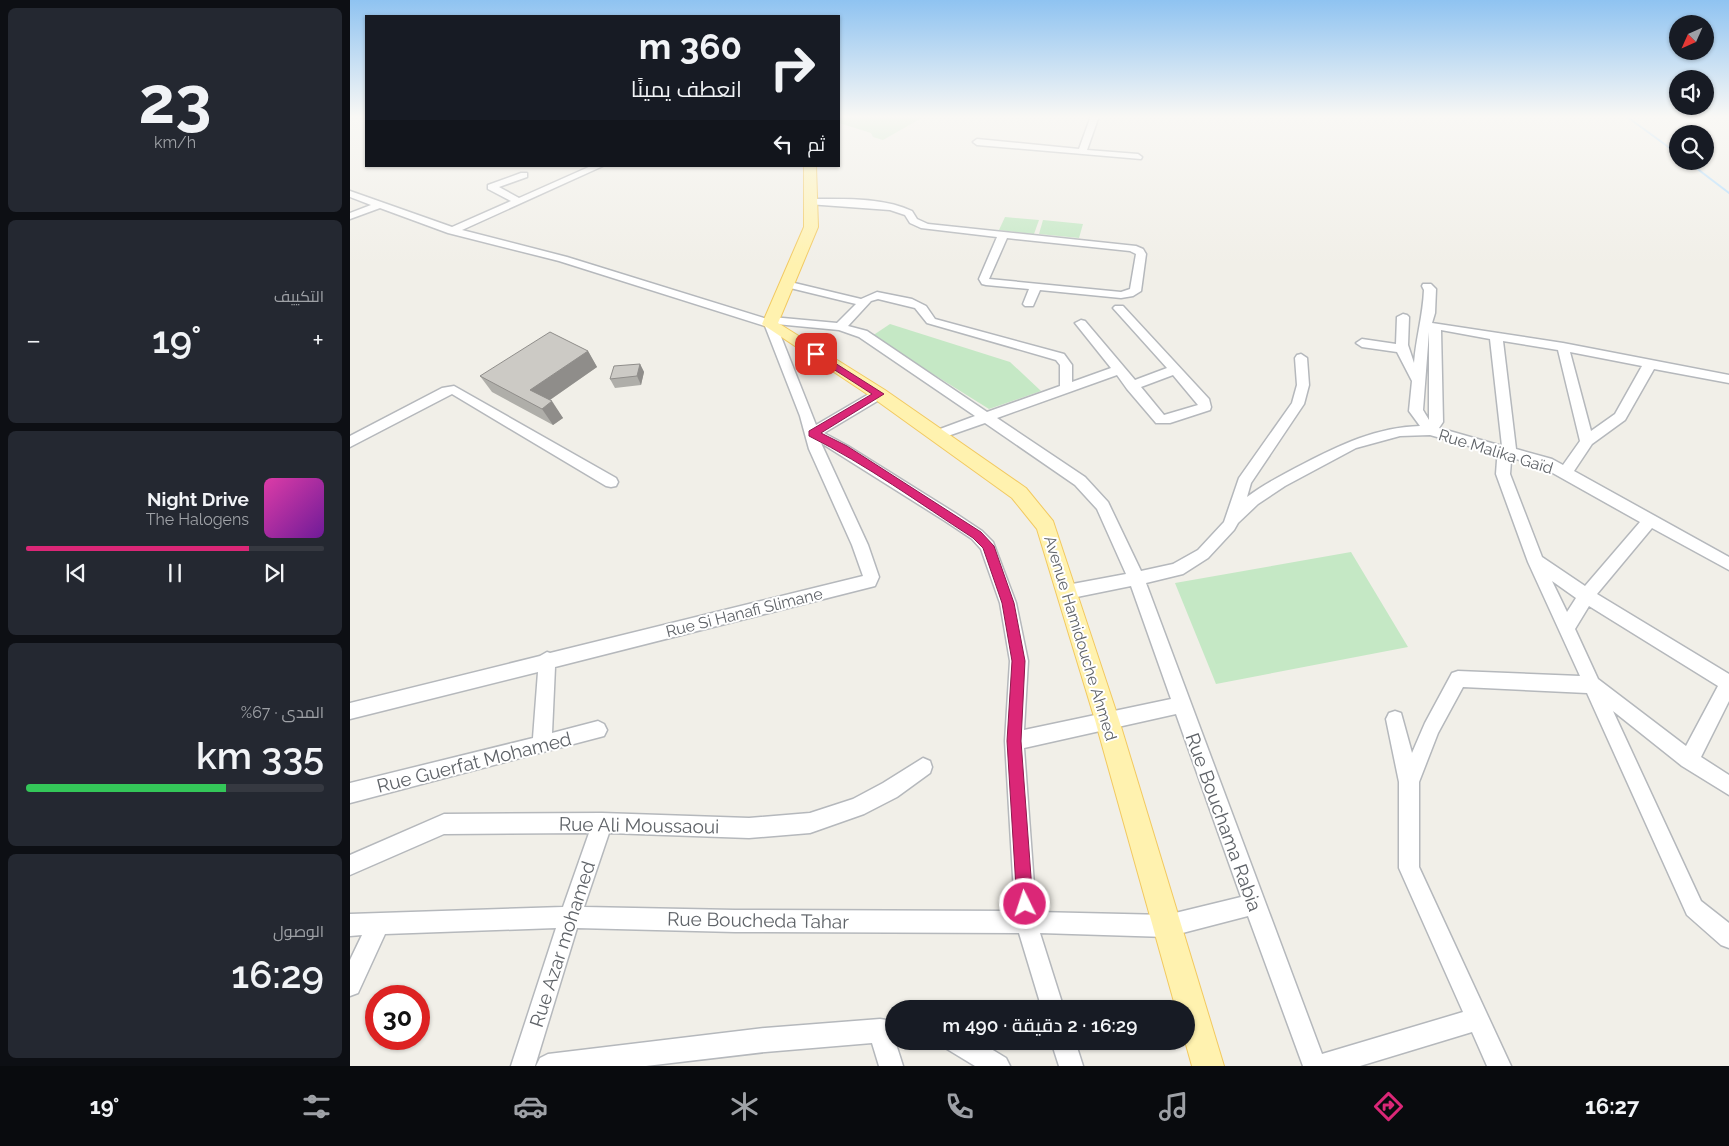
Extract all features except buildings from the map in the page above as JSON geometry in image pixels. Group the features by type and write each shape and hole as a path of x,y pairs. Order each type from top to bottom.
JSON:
{"main road":[{"path":"771,322 810,227 810,167"},
{"name":"Avenue Hamidouche Ahmed","path":"771,322 879,394 1019,494 1046,526 1107,720 1208,1066"}],"street":[{"path":"574,167 583,174"},
{"path":"452,232 597,167"},
{"path":"519,202 491,187 524,175"},
{"name":"Rue Bouchama Rabia","path":"350,194 452,232 563,259 771,322 840,327 863,334 1080,481 1103,506 1136,578 1315,1066"},
{"path":"811,202 835,202 897,208 909,213 911,220 918,225 1004,234 1132,248 1141,254 1135,291 1129,294 1111,295 990,283 984,279 1004,234"},
{"path":"350,216 380,205"},
{"path":"786,284 864,303"},
{"path":"1427,286 1430,289 1429,313 1422,337 1416,411 1430,430 1436,422 1435,326 1563,347 1729,379"},
{"path":"1029,304 1035,288"},
{"path":"840,327 867,299 877,295 917,305 923,309 925,316 931,321 1060,357 1066,365 1066,388"},
{"path":"1081,323 1120,369 1131,386 1161,420 1170,420 1205,407 1204,402 1119,308"},
{"path":"1403,317 1401,349 1405,361 1419,382"},
{"name":"Rue Si Hanafi Slimane","path":"350,711 869,581 871,577 867,562 816,449 813,433 771,322"},
{"path":"1496,336 1510,453 1504,460 1503,474 1536,562 1594,685 1694,908 1729,937"},
{"path":"1362,343 1401,349"},
{"path":"1563,347 1587,441"},
{"path":"1233,519 1244,482 1298,404 1303,385 1301,358"},
{"path":"1564,473 1587,441 1620,417 1650,364"},
{"path":"937,435 1120,369"},
{"path":"1131,386 1174,370"},
{"path":"350,442 446,391 456,391 611,482"},
{"path":"813,433 879,394"},
{"name":"Rue Malika Gaïd","path":"1067,592 1177,570 1202,554 1253,500 1280,482 1351,446 1400,431 1430,430 1546,463 1729,564"},
{"path":"813,433 843,448 977,535 988,546 1008,603 1019,661 1014,741 1026,922 1050,1000"},
{"path":"1567,627 1586,596 1650,520"},
{"path":"1536,562 1586,596 1729,683 1688,760"},
{"path":"542,744 548,660"},
{"path":"1409,782 1431,729 1458,679 1594,685 1688,760 1729,786"},
{"path":"1014,741 1182,705"},
{"path":"1395,720 1409,782 1409,868 1499,1066"},
{"name":"Rue Guerfat Mohamed","path":"350,793 598,730"},
{"name":"Rue Ali Moussaoui","path":"350,866 444,824 602,823 749,828 810,823 857,807 890,790 923,767"},
{"name":"Rue Azar mohamed","path":"523,1066 602,823"},
{"name":"Rue Boucheda Tahar","path":"350,925 570,917 735,921 1026,922 1167,926 1254,904"},
{"path":"350,985 378,925"},
{"path":"1321,1066 1476,1018"},
{"path":"548,1066 765,1040 885,1032"},
{"path":"889,1050 891,1066"},
{"path":"970,1050 998,1066"},
{"path":"1067,1050 1071,1066"}],"green space":[{"path":"1005,217 1039,220 1034,234 999,230"},
{"path":"1043,220 1083,224 1079,238 1039,234"},
{"path":"890,324 1010,362 1041,391 989,409 872,336"},
{"path":"1351,552 1408,647 1216,684 1175,583"}],"waterway":[{"path":"1699,170 1729,193"}],"route":[{"path":"816,354 879,394 813,433 843,448 950,517 984,540 988,546 1008,603 1019,661 1014,741 1025,904"}]}
